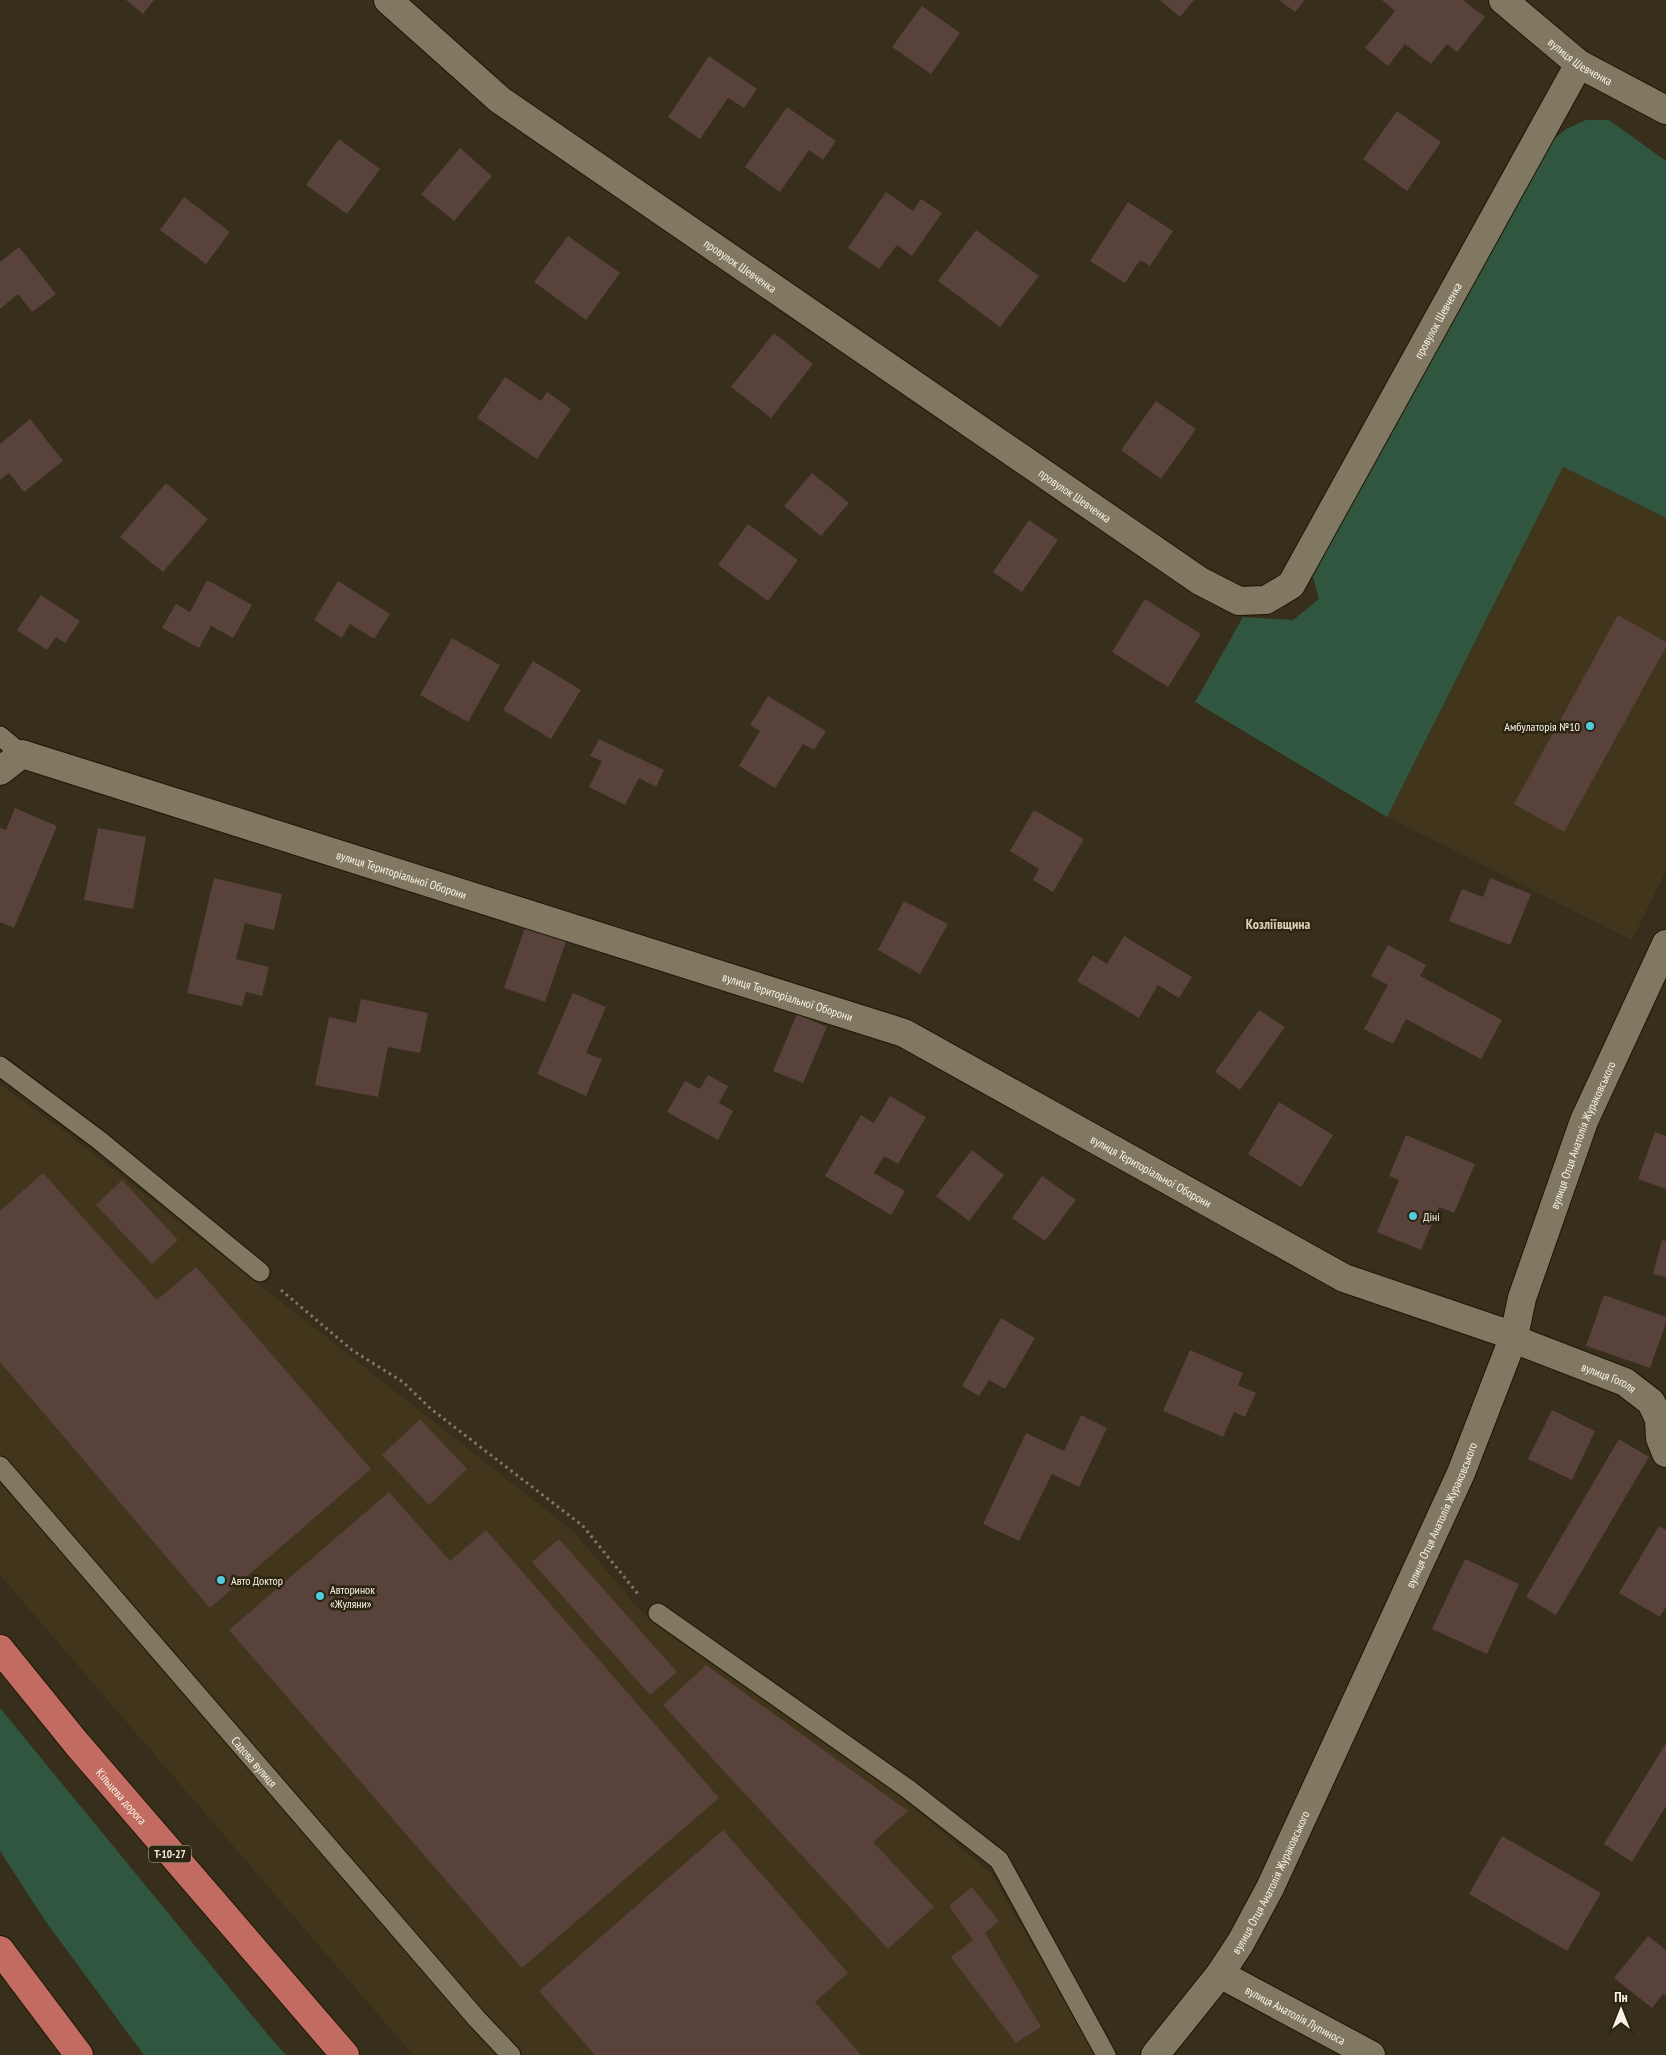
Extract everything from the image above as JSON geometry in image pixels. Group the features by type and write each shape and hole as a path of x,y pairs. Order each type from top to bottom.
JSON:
{"highway":[{"name":"Кільцева дорога","path":"0,1649 76,1744 345,2055"},
{"path":"0,1950 79,2055"}],"street":[{"name":"провулок Шевченка","path":"388,0 500,100 1200,582 1239,602 1266,600 1291,584 1579,64"},
{"name":"вулиця Шевченка","path":"1503,0 1579,64 1666,110"},
{"path":"0,771 22,754"},
{"name":"вулиця Територіальної Оборони","path":"22,754 904,1033 1344,1278 1514,1336"},
{"name":"вулиця Отця Анатолія Жураковського","path":"1155,2055 1220,1974 1241,1942 1270,1888 1400,1606 1461,1473 1514,1336 1522,1298 1584,1121 1666,944"},
{"name":"вулиця Гоголя","path":"1514,1336 1524,1343 1625,1382 1645,1396 1651,1402 1659,1419 1660,1438 1666,1453"},
{"name":"вулиця Анатолія Лупиноса","path":"1220,1974 1371,2055"}],"lane":[{"name":"вулиця Територіальної Оборони","path":"0,736 22,754"},
{"path":"0,1066 99,1140 260,1272"},
{"name":"Садова вулиця","path":"0,1466 477,2019 511,2055"},
{"path":"658,1613 908,1789 999,1860 1106,2055"}],"path":[{"path":"260,1272 352,1350 403,1382 431,1409 583,1526 642,1600 658,1613"}],"shaded area":[{"path":"1563,467 1666,518 1666,871 1632,940 1387,817"},
{"name":"Авторинок «Жуляни»","path":"0,1084 68,1134 574,1532 639,1609 663,1630 901,1797 991,1873 1096,2055 413,2055 0,1575"}],"green space":[{"path":"1586,120 1609,120 1666,161 1666,518 1563,467 1387,817 1195,702 1243,617 1293,620 1319,599 1312,574 1543,149 1566,129"},
{"path":"0,1708 286,2055 144,2055 46,1922 0,1851"}],"building":[{"path":"126,0 154,0 143,14"},
{"path":"1160,0 1194,0 1180,17"},
{"path":"1279,0 1305,0 1295,12"},
{"path":"1382,0 1463,0 1485,17 1457,52 1447,44 1431,64 1405,44 1388,66 1365,48 1395,11"},
{"path":"922,6 960,33 931,74 892,47"},
{"path":"709,56 757,89 744,108 728,98 700,139 668,117"},
{"path":"787,107 836,141 823,160 809,150 780,192 745,167"},
{"path":"1397,111 1441,142 1407,191 1363,159"},
{"path":"339,139 380,169 347,214 306,185"},
{"path":"460,148 492,176 454,221 421,194"},
{"path":"886,192 913,211 921,199 942,213 912,256 897,245 879,269 848,248"},
{"path":"184,197 230,232 206,264 160,230"},
{"path":"1128,202 1173,231 1150,266 1140,260 1125,283 1090,261"},
{"path":"976,230 1039,276 1000,327 938,281"},
{"path":"568,236 620,273 586,320 534,282"},
{"path":"19,247 56,294 32,312 18,294 0,309 0,262"},
{"path":"774,333 813,364 771,418 731,387"},
{"path":"505,377 541,401 547,392 571,409 537,459 477,418"},
{"path":"1156,401 1196,429 1161,479 1121,450"},
{"path":"30,419 63,461 24,492 9,473 0,480 0,444"},
{"path":"812,473 849,503 821,536 784,506"},
{"path":"166,483 208,519 163,572 120,537"},
{"path":"1029,520 1058,540 1022,592 993,572"},
{"path":"748,524 798,560 768,601 718,565"},
{"path":"207,580 252,605 233,638 211,626 199,648 162,628 176,604 190,612"},
{"path":"338,581 390,614 374,639 350,624 342,638 314,620"},
{"path":"41,595 80,621 65,643 56,637 47,650 17,630"},
{"path":"1145,599 1201,634 1168,687 1112,652"},
{"name":"Амбулаторія №10","path":"1618,615 1666,642 1666,647 1564,832 1514,804"},
{"path":"452,638 500,665 468,722 420,695"},
{"path":"533,661 581,690 551,739 503,710"},
{"path":"768,696 826,731 814,750 803,744 775,788 739,766 760,731 750,725"},
{"path":"599,739 664,770 656,787 639,778 625,805 589,787 602,761 590,756"},
{"path":"15,808 57,826 14,928 0,922 0,828 6,830"},
{"path":"1034,810 1084,839 1053,892 1033,880 1039,869 1010,851"},
{"path":"98,828 146,837 133,909 84,900"},
{"path":"214,878 282,894 274,930 245,923 236,959 269,967 262,996 246,992 242,1006 187,993"},
{"path":"1490,878 1531,894 1510,945 1449,921 1462,889 1483,897"},
{"path":"904,901 948,924 920,974 878,950"},
{"path":"527,922 568,936 545,1002 504,988"},
{"path":"1124,936 1192,977 1179,998 1158,985 1139,1018 1077,981 1093,955 1107,964"},
{"path":"1388,945 1426,965 1420,976 1502,1020 1481,1059 1406,1019 1393,1044 1364,1029 1388,985 1371,976"},
{"path":"573,993 606,1007 586,1053 602,1059 586,1096 537,1074"},
{"path":"361,999 428,1013 420,1053 388,1047 378,1097 315,1085 329,1017 356,1023"},
{"path":"1259,1010 1285,1027 1240,1090 1215,1072"},
{"path":"797,1014 827,1027 803,1083 773,1071"},
{"path":"708,1075 728,1086 719,1103 733,1111 718,1140 667,1112 685,1081 700,1089"},
{"path":"890,1096 926,1117 898,1164 884,1156 874,1173 905,1191 891,1215 825,1176 861,1115 874,1123"},
{"path":"1279,1102 1333,1135 1301,1187 1248,1154"},
{"path":"1655,1132 1666,1136 1666,1189 1638,1179"},
{"path":"1406,1135 1475,1164 1454,1213 1439,1207 1421,1250 1377,1232 1399,1180 1389,1176"},
{"path":"972,1150 1004,1175 969,1221 936,1196"},
{"path":"43,1173 157,1300 196,1267 371,1469 210,1608 0,1362 0,1211"},
{"path":"1042,1176 1076,1200 1045,1241 1012,1218"},
{"path":"122,1180 178,1240 152,1264 96,1205"},
{"path":"1662,1240 1666,1241 1666,1277 1653,1274"},
{"path":"1604,1295 1666,1317 1666,1323 1650,1368 1586,1346"},
{"path":"1001,1318 1035,1338 1005,1389 989,1380 979,1396 962,1386"},
{"path":"1190,1350 1243,1373 1238,1385 1256,1393 1245,1417 1234,1412 1223,1437 1163,1411"},
{"path":"1552,1410 1595,1431 1572,1480 1528,1459"},
{"path":"1081,1415 1107,1428 1079,1487 1052,1474 1019,1541 983,1524 1026,1433 1064,1451"},
{"path":"420,1419 467,1469 429,1505 382,1455"},
{"path":"1619,1439 1649,1457 1556,1615 1526,1597"},
{"path":"389,1492 450,1561 486,1530 719,1798 522,1968 229,1630"},
{"path":"1659,1526 1666,1530 1666,1607 1660,1617 1619,1593"},
{"path":"559,1539 677,1672 650,1695 532,1562"},
{"path":"1465,1559 1519,1584 1487,1654 1432,1629"},
{"path":"706,1665 908,1811 873,1842 934,1907 888,1949 663,1705"},
{"path":"1666,1743 1666,1806 1632,1862 1604,1844"},
{"path":"723,1830 848,1973 815,2002 861,2055 595,2055 539,1991"},
{"path":"1502,1836 1601,1893 1567,1951 1469,1894"},
{"path":"972,1887 999,1921 985,1933 1041,2027 1016,2043 951,1957 973,1940 949,1906"},
{"path":"1648,1936 1666,1950 1666,1996 1663,1994 1652,2008 1614,1978"}],"place":[{"name":"Амбулаторія №10","path":"1590,726"},
{"name":"Діні","path":"1413,1216"},
{"name":"Авто Доктор","path":"221,1580"},
{"name":"Авторинок «Жуляни»","path":"320,1596"}],"district":[{"name":"Козліївщина","path":"1278,924"}]}
